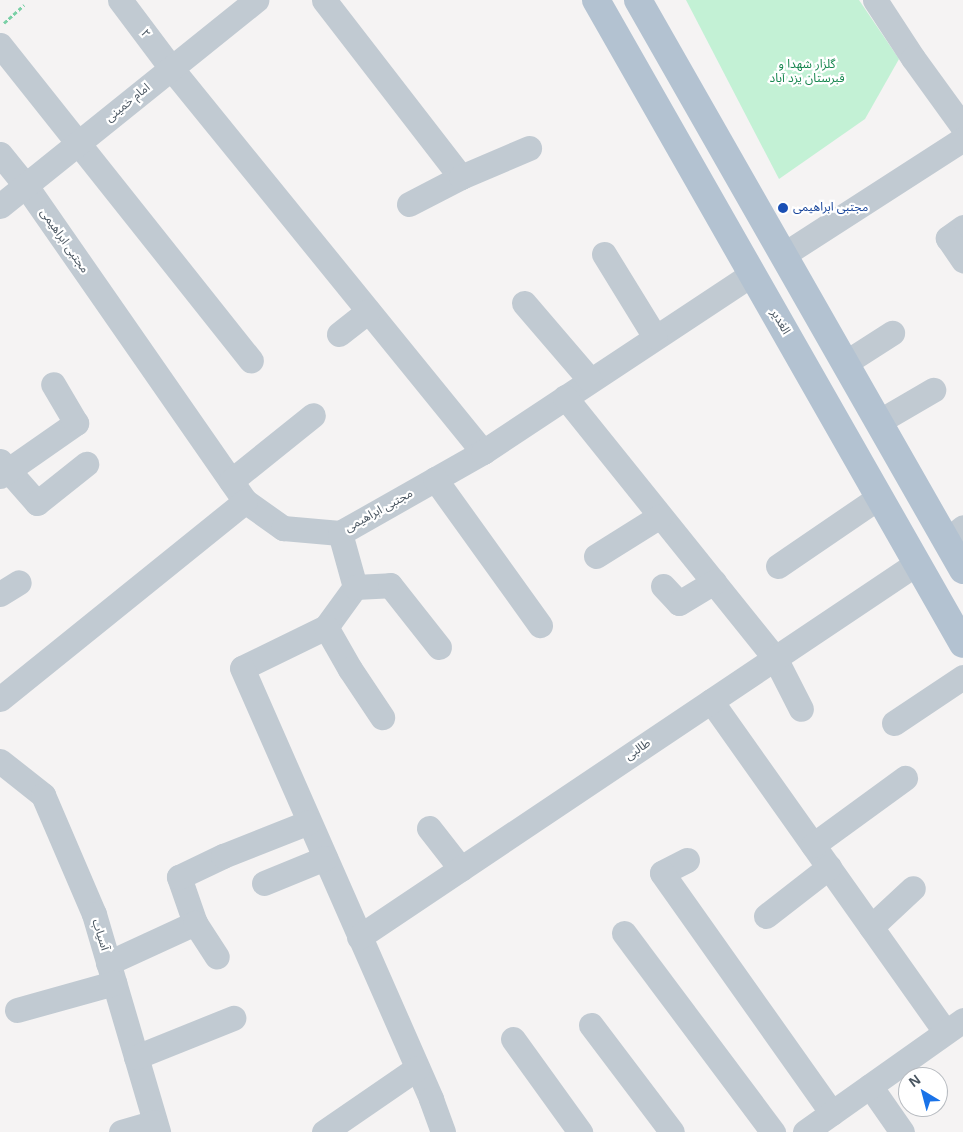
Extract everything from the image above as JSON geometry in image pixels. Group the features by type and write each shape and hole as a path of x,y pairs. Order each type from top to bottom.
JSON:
{"main road":[{"name":"الغدیر","path":"596,0 963,644"},
{"path":"638,0 878,422 955,534 963,570"}],"street":[{"name":"۲","path":"120,0 171,68 483,452"},
{"name":"امام خمینی","path":"0,206 256,0"},
{"path":"324,0 461,177"},
{"path":"875,0 912,58 963,127"},
{"path":"0,45 250,360"},
{"path":"783,255 963,139"},
{"path":"409,204 461,177 528,148"},
{"name":"مجتبی ابراهیمی","path":"0,154 26,186 245,501 283,528 340,533 483,452 752,274"},
{"path":"963,227 948,238 963,260"},
{"path":"604,254 655,337"},
{"path":"524,303 590,380"},
{"path":"339,334 368,311"},
{"path":"845,363 892,333"},
{"path":"52,384 76,423 3,469 37,503 86,464"},
{"path":"878,422 933,390"},
{"path":"564,397 775,658 801,709"},
{"path":"231,481 313,415"},
{"path":"435,479 540,625"},
{"path":"778,566 879,497"},
{"path":"0,699 245,501"},
{"path":"596,556 660,516"},
{"path":"340,533 355,587"},
{"name":"طالبی","path":"360,937 917,563"},
{"path":"663,586 679,603 714,582"},
{"path":"355,587 390,585 439,647"},
{"path":"355,587 326,627 242,668 417,1068 443,1132"},
{"path":"326,627 350,670 382,717"},
{"path":"894,723 963,677"},
{"path":"711,701 871,927 954,1026 805,1132"},
{"name":"آسیاب","path":"0,761 43,795 94,914 156,1127"},
{"path":"813,845 905,778"},
{"path":"217,957 196,923 179,877 224,856 309,822"},
{"path":"429,828 462,868"},
{"path":"264,883 325,858"},
{"path":"687,860 662,873 832,1113"},
{"path":"766,916 829,867"},
{"path":"871,927 913,888"},
{"path":"17,1010 111,973 196,923"},
{"path":"624,933 773,1132"},
{"path":"136,1057 232,1018"},
{"path":"591,1025 672,1132"},
{"path":"513,1039 580,1132"},
{"path":"328,1131 417,1068"},
{"path":"870,1086 902,1132"},
{"path":"121,1132 156,1127"}],"path":[{"path":"0,27 24,5"}],"green space":[{"name":"گلزار شهدا و قبرستان یزد آباد","path":"686,0 859,0 899,59 865,119 779,179"}],"place":[{"name":"مجتبی ابراهیمی","path":"783,208"}]}
